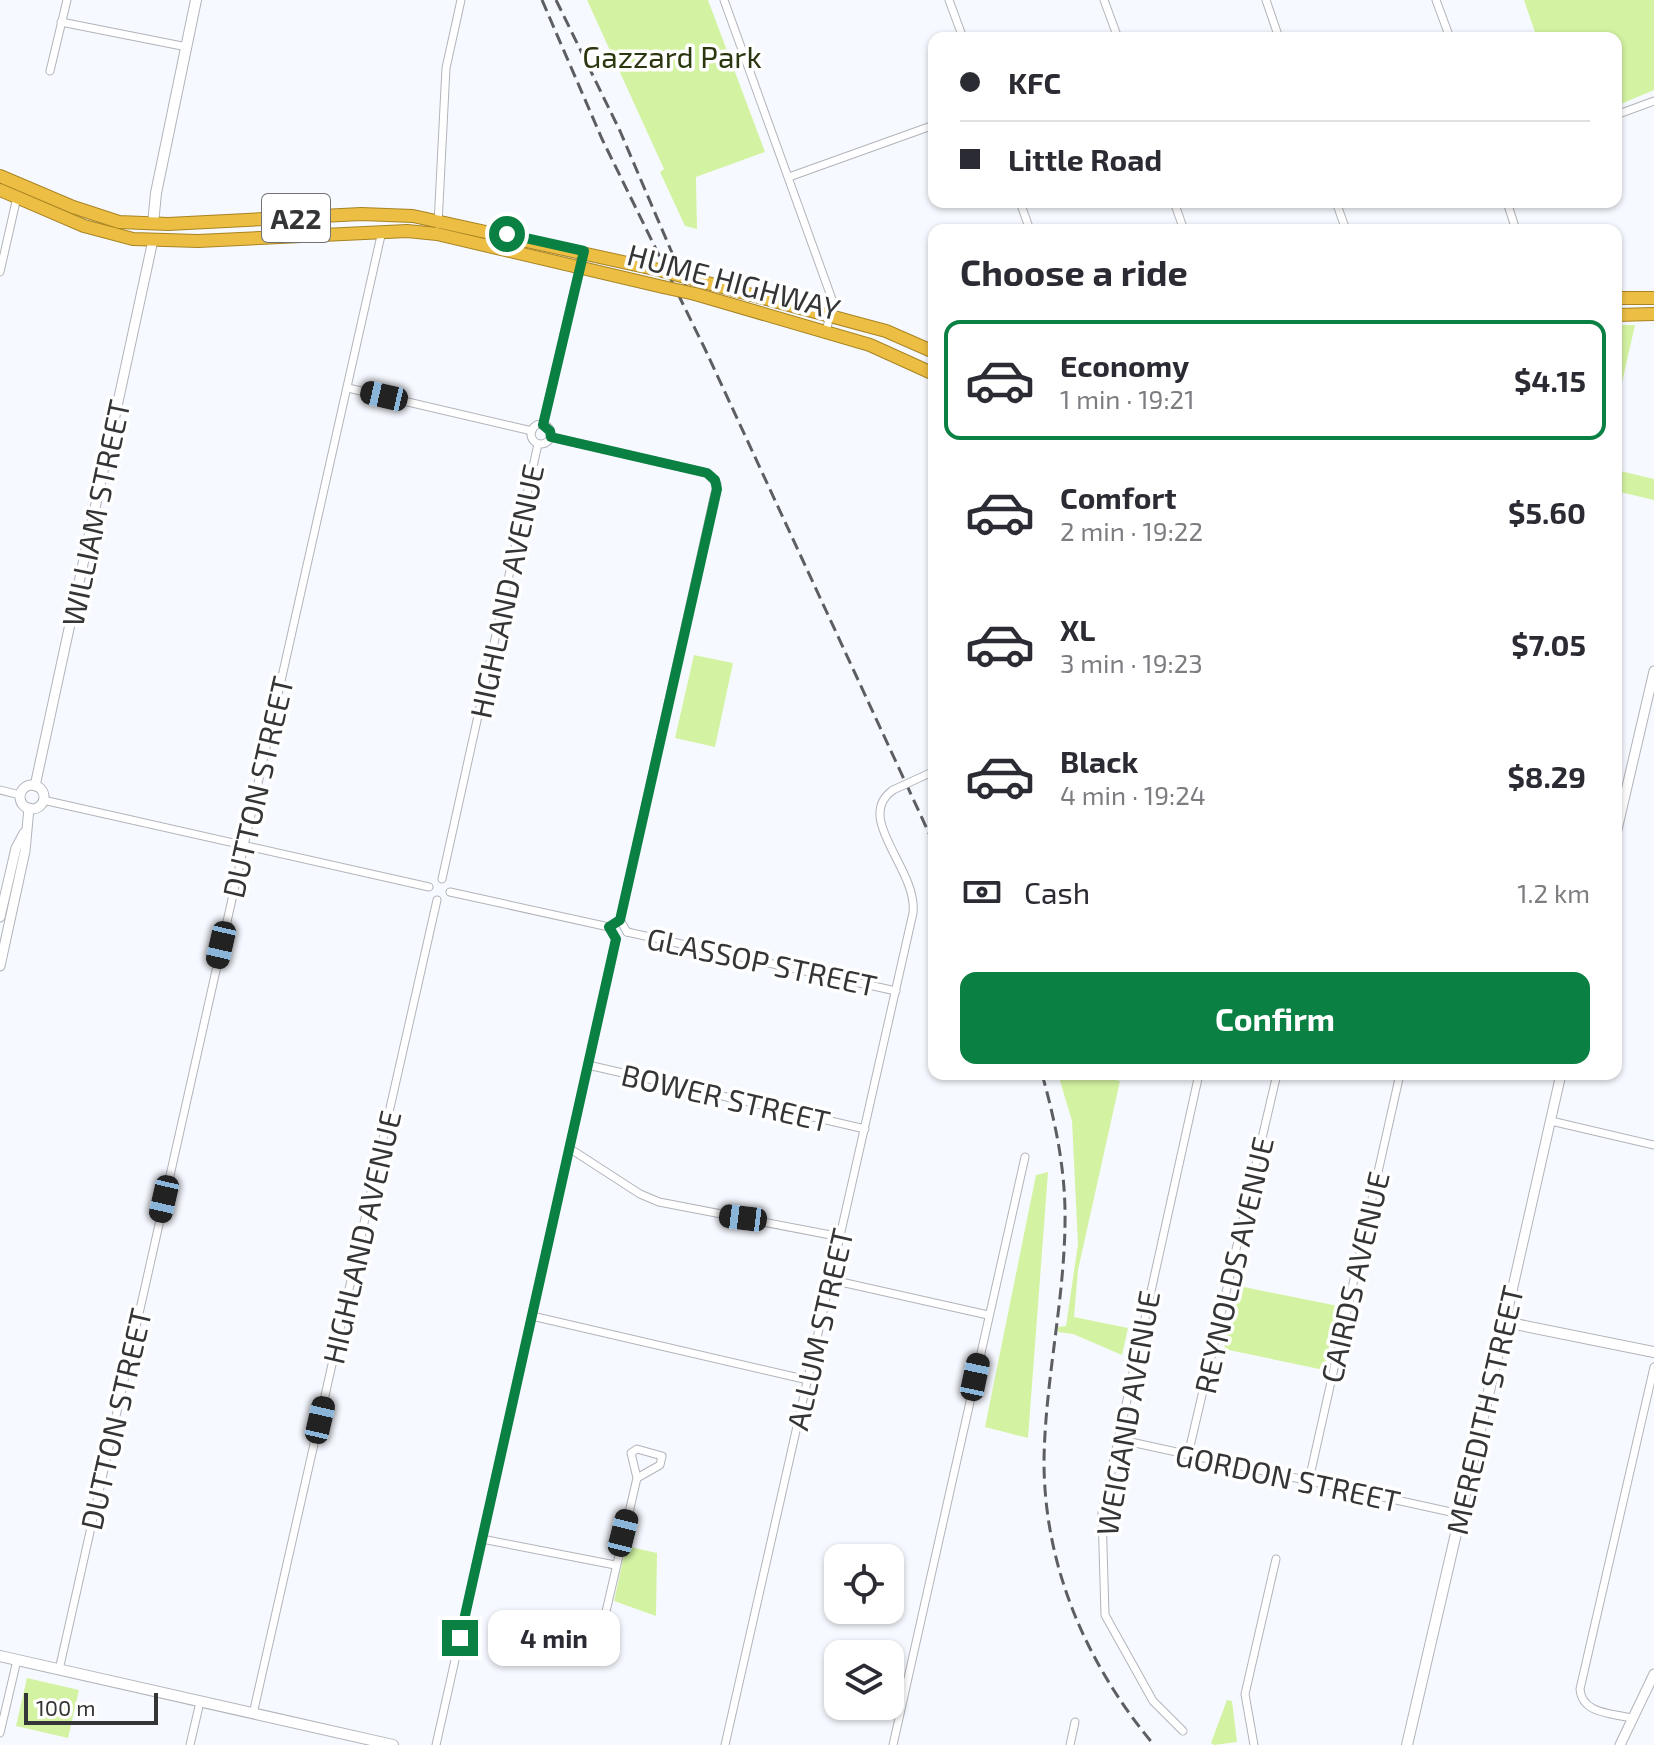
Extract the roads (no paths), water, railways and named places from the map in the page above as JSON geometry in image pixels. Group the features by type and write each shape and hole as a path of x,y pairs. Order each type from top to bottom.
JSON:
{"highway":[{"name":"HUME HIGHWAY","path":"0,176 99,217 153,224 361,214 438,219 584,251 830,315 886,331 928,349"},
{"name":"HUME HIGHWAY","path":"0,190 105,233 153,240 382,231 437,234 695,294 870,345 928,371"},
{"path":"153,224 153,240"},
{"path":"1622,298 1654,298"},
{"path":"1622,315 1654,314"}],"main road":[{"path":"153,224 156,193 196,0"},
{"path":"1505,1322 1654,1352"},
{"name":"MEREDITH STREET","path":"1407,1745 1505,1322"},
{"path":"0,1656 386,1744"}],"street":[{"path":"50,71 67,0"},
{"path":"437,234 445,81 461,0"},
{"path":"724,0 833,302 826,332"},
{"path":"949,0 961,32"},
{"path":"1104,0 1116,32"},
{"path":"1266,0 1277,32"},
{"path":"1436,0 1448,32"},
{"path":"61,22 187,47"},
{"path":"1622,113 1654,101"},
{"path":"789,177 928,127"},
{"path":"0,272 17,197"},
{"name":"DUTTON STREET","path":"59,1670 382,231"},
{"name":"WILLIAM STREET","path":"35,786 153,240"},
{"name":"HIGHLAND AVENUE","path":"543,425 584,251"},
{"path":"348,388 532,431 543,425 550,431 551,437 547,442 538,444 532,438 532,431"},
{"path":"551,437 707,473 715,480 717,489 620,920"},
{"name":"HIGHLAND AVENUE","path":"442,879 538,444"},
{"path":"1622,808 1654,671"},
{"name":"ALLUM STREET","path":"725,1745 913,913 913,890 878,819 879,804 893,790 928,774"},
{"path":"27,786 35,786 43,793 43,800 39,806 29,808 21,802 20,795 27,786"},
{"path":"0,790 20,795"},
{"path":"43,800 429,887"},
{"path":"0,966 25,851 29,808"},
{"path":"0,917 16,848 25,831"},
{"path":"435,879 442,879 448,882 450,892 445,899 437,900 431,896 429,887 435,879"},
{"name":"GLASSOP STREET","path":"450,892 609,927 620,920 627,932 896,991"},
{"name":"HIGHLAND AVENUE","path":"253,1714 437,900"},
{"name":"GLASSOP STREET","path":"609,927 616,939 627,932"},
{"path":"436,1745 616,939"},
{"name":"BOWER STREET","path":"588,1065 865,1129"},
{"name":"WEIGAND AVENUE","path":"1183,1731 1153,1701 1105,1615 1102,1513 1198,1080"},
{"name":"REYNOLDS AVENUE","path":"1188,1455 1276,1080"},
{"name":"CAIRDS AVENUE","path":"1309,1480 1399,1080"},
{"name":"MEREDITH STREET","path":"1505,1322 1560,1080"},
{"path":"1551,1121 1654,1145"},
{"path":"569,1148 640,1194 659,1202 841,1237"},
{"path":"893,1745 1025,1157"},
{"path":"832,1280 988,1315"},
{"path":"532,1316 808,1380"},
{"path":"1631,1718 1589,1708 1581,1699 1580,1689 1654,1367"},
{"name":"GORDON STREET","path":"1117,1439 1460,1514"},
{"path":"602,1651 601,1633 637,1478 631,1453 637,1449 662,1456 660,1465 637,1478"},
{"path":"482,1539 615,1565"},
{"path":"1254,1745 1245,1694 1276,1559"},
{"path":"0,1733 17,1660"},
{"path":"1620,1745 1654,1674"},
{"path":"190,1745 200,1702"},
{"path":"1070,1745 1075,1722"}],"railway":[{"path":"542,0 602,139 705,349 928,831"},
{"path":"556,0 620,131 690,295"},
{"path":"1044,1080 1059,1148 1065,1205 1064,1254 1045,1431 1046,1500 1052,1539 1061,1576 1090,1648 1130,1714 1154,1745"}],"park label":[{"name":"Gazzard Park","path":"672,56"}]}
